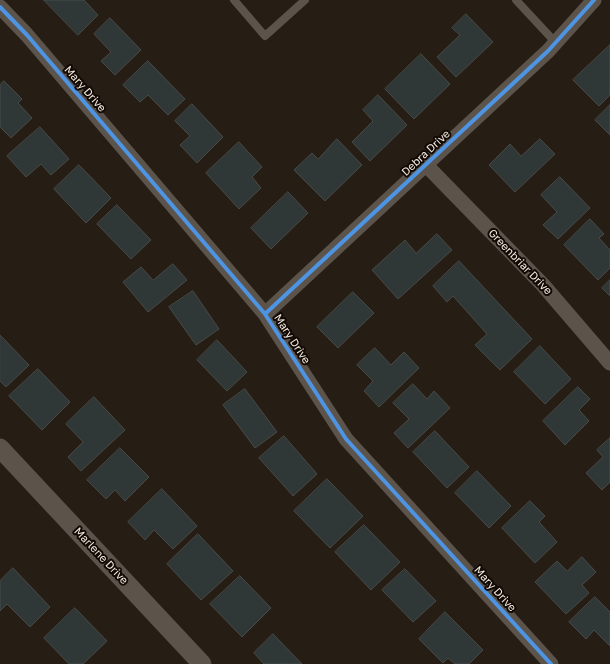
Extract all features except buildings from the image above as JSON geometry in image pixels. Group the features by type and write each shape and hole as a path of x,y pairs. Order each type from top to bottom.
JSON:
{"street":[{"name":"Debra Drive","path":"265,314 556,43 594,0"},
{"name":"Mary Drive","path":"0,7 26,35 265,314 346,438 551,664"},
{"name":"Greenbriar Drive","path":"426,165 543,285 610,363"},
{"name":"Marlene Drive","path":"0,448 202,664"}],"lane":[{"path":"234,0 265,36 304,0"},
{"path":"516,0 556,43"}],"cycle path":[{"path":"265,314 548,51 594,0"},
{"path":"0,7 27,35 265,314 346,439 551,664"}]}
